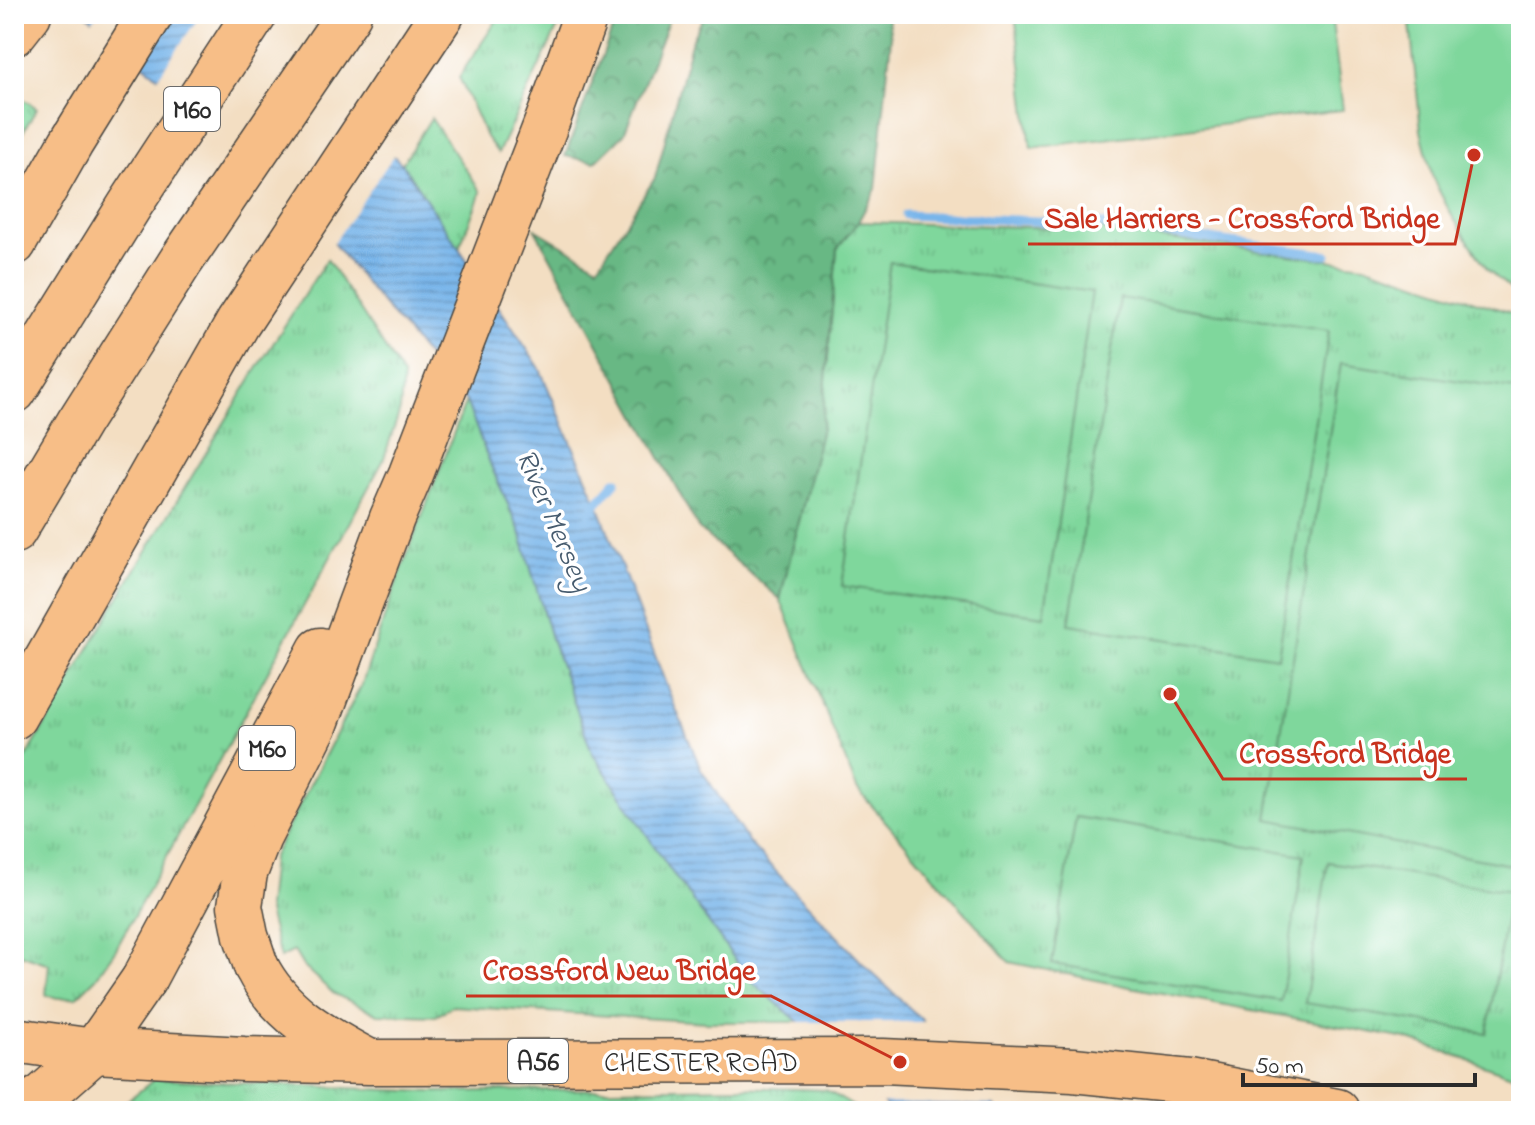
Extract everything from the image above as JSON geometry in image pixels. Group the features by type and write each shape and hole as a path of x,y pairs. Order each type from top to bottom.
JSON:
{"highway":[{"path":"14,33 29,14"},
{"path":"14,243 71,143 151,14"},
{"name":"M60","path":"14,391 130,205 255,14"},
{"name":"M60","path":"14,531 181,261 349,14"},
{"path":"14,717 238,323 442,14"},
{"name":"M60","path":"369,1062 321,1036 285,1007 262,979 246,936 240,906 245,873 259,837 315,726 586,14"},
{"name":"M60","path":"94,1051 144,979 392,518"},
{"name":"CHESTER ROAD","path":"14,1040 94,1051 244,1059 369,1062 883,1061 1073,1070 1190,1082 1337,1111"},
{"path":"18,1111 43,1096 94,1051"}],"green space":[{"path":"501,14 564,14 498,153 486,137 459,77"},
{"path":"618,14 671,14 624,134 595,162 565,156"},
{"path":"705,14 887,14 891,38 876,189 858,222 837,249 822,428 780,599 699,529 535,229 598,266 655,178 692,39"},
{"path":"1015,14 1331,14 1343,110 1031,148"},
{"path":"1409,14 1521,14 1521,298 1488,270 1452,216 1433,179 1421,131"},
{"path":"14,93 37,108 14,147"},
{"path":"431,118 481,192 459,248 402,164"},
{"path":"858,222 1094,229 1364,265 1521,316 1521,1078 1406,1039 1009,962 857,789 780,599 822,428 837,249"},
{"path":"327,259 403,376 400,410 383,461 116,949 96,978 77,997 46,995 49,964 14,952 14,779 111,610"},
{"path":"890,262 1092,292 1044,616 842,586"},
{"path":"1120,298 1329,331 1278,657 1069,624"},
{"path":"1341,363 1521,390 1521,867 1267,819"},
{"path":"466,401 520,531 551,638 592,752 669,868 750,980 799,1022 707,1022 452,1006 436,1016 378,1014 334,994 303,966 294,951 280,958 267,908 272,858 362,684 393,592"},
{"path":"1076,817 1304,855 1281,1001 1052,964"},
{"path":"1328,862 1510,891 1487,1033 1305,1003"},
{"path":"155,1079 432,1092 737,1087 826,1090 861,1111 114,1111"}],"water":[{"name":"River Mersey","path":"86,14 246,14 402,164 539,367 597,502 701,769 749,843 867,968 920,1018 998,1111 889,1111 869,1083 750,980 669,868 592,752 551,638 520,531 466,401 295,196"}],"pier":[{"path":"97,14 174,14 140,67 91,23"},
{"path":"201,14 252,14 396,152 331,247 292,199 156,80"},
{"path":"793,1022 928,1022 999,1105 878,1103 866,1086"}],"waterway":[{"path":"906,215 1098,224 1327,255"},
{"path":"589,512 616,481"}],"place":[{"name":"Sale Harriers - Crossford Bridge","path":"1474,155"},
{"name":"Crossford Bridge","path":"1170,694"},
{"name":"Crossford New Bridge","path":"900,1062"}]}
